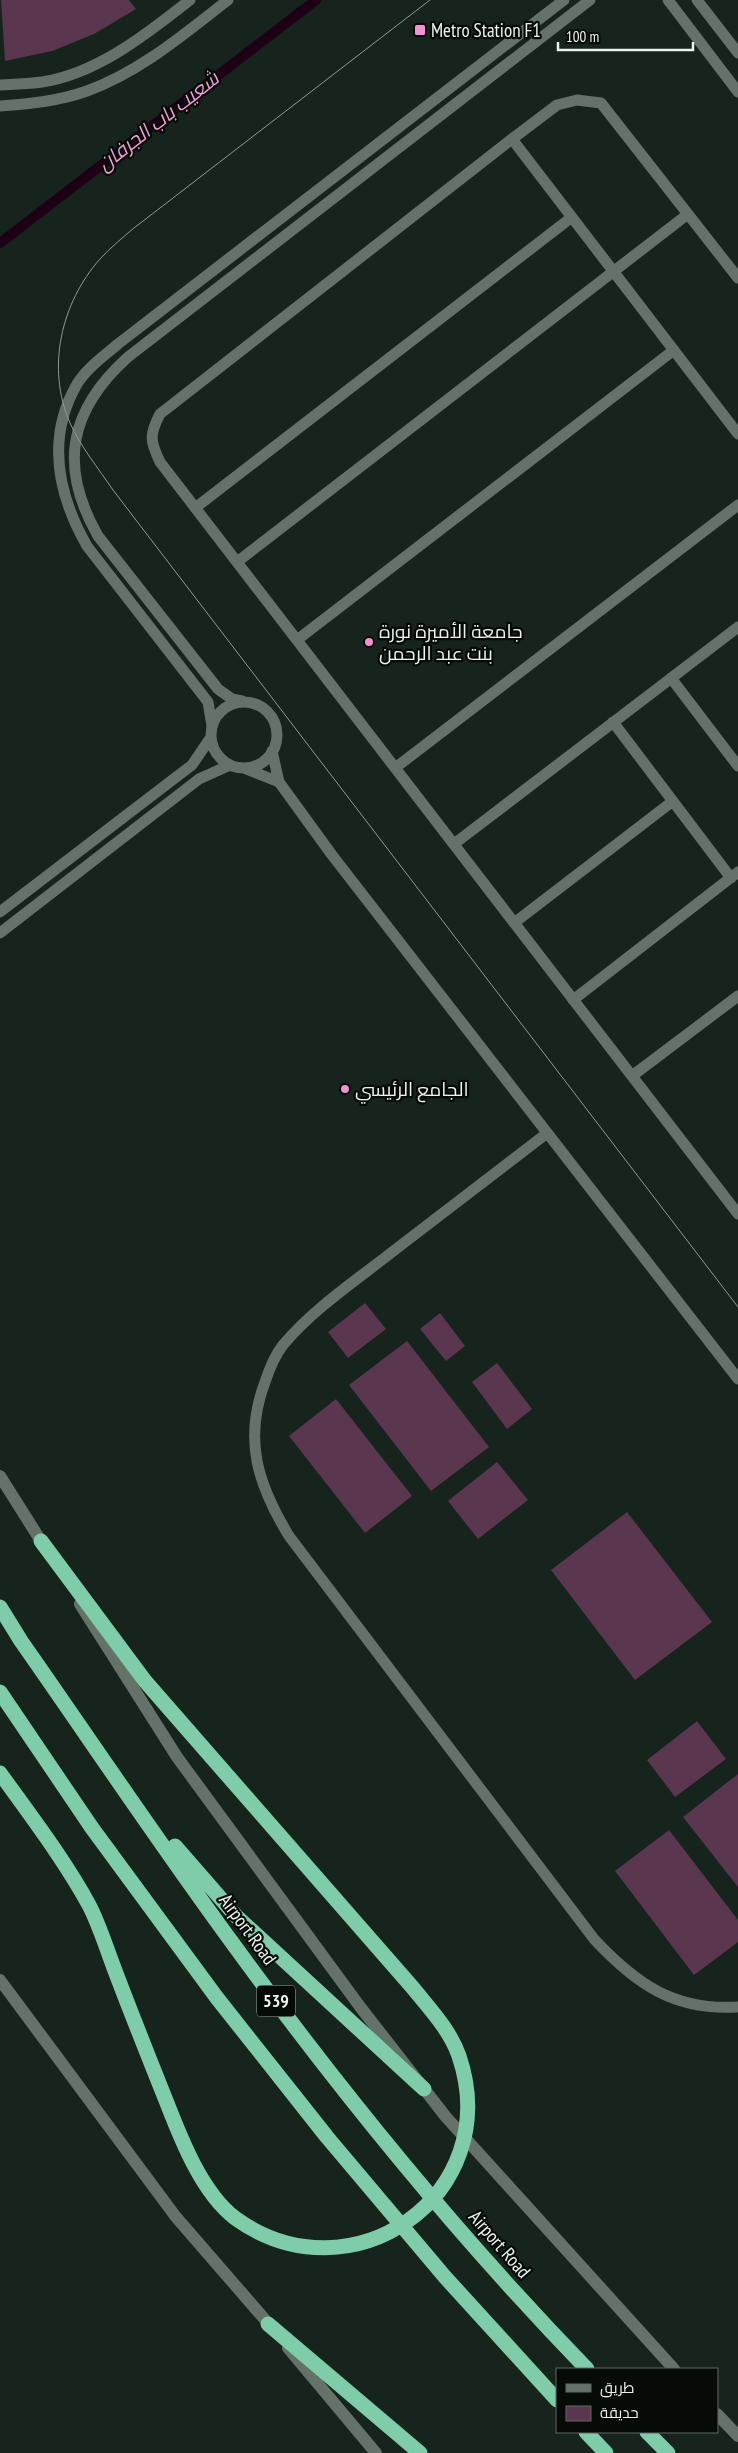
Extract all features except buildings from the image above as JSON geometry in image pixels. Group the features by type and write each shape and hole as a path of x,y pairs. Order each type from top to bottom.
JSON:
{"highway":[{"path":"0,1773 30,1814 90,1906 184,2146 205,2184 232,2216 261,2234 288,2244 328,2248 361,2244 384,2236 412,2220 448,2180 462,2149 467,2117 466,2082 459,2055 444,2026 414,1988 145,1680 41,1541"},
{"name":"Airport Road","path":"0,1607 21,1641 231,1941 353,2102 466,2236 586,2368"},
{"name":"539","path":"0,1692 92,1828 216,1998 327,2137 439,2269 556,2399"},
{"path":"125,1790 236,1916 424,2089"},
{"path":"268,2324 420,2453"},
{"path":"587,2433 606,2453"},
{"path":"648,2433 668,2453"}],"main road":[{"path":"0,1476 177,1757 361,2008 446,2117 673,2368"},
{"path":"0,1980 176,2217 376,2453"},
{"path":"718,2415 738,2436"}],"street":[{"path":"0,86 44,82 85,69 124,49 190,0"},
{"path":"0,106 45,102 87,91 125,74 163,50 228,0"},
{"path":"279,782 259,773 235,767 216,754 208,702 87,546 73,521 65,500 61,481 59,439 64,415 77,384 93,364 564,0"},
{"path":"0,933 199,779 235,767 259,764 272,751 276,742 274,721 268,712 260,706 232,699 218,689 98,536 90,522 78,493 74,474 76,441 80,420 92,397 109,374 128,357 590,0"},
{"path":"668,0 738,92"},
{"path":"698,0 738,53"},
{"path":"736,1206 573,1000 160,462 152,445 152,429 160,414 557,105 577,100 601,103 738,278"},
{"path":"512,139 738,434"},
{"path":"237,562 688,214"},
{"path":"195,508 572,217"},
{"path":"297,640 674,350"},
{"path":"395,768 738,505"},
{"path":"454,844 738,628"},
{"path":"671,678 734,753 738,766"},
{"path":"0,912 192,764 222,710 242,701"},
{"path":"573,1000 734,875 673,801 613,722"},
{"path":"272,751 279,782 332,855 546,1134 738,1379"},
{"path":"514,923 673,801"},
{"path":"632,1076 738,996"},
{"path":"546,1134 351,1284 282,1346 269,1370 255,1414 255,1457 261,1484 289,1536 594,1939 622,1967 664,1996 687,2004 716,2008 738,2007"}],"green space":[{"path":"1,0 129,0 136,9 94,34 52,51 5,61"},
{"path":"365,1303 386,1329 348,1358 328,1332"},
{"path":"440,1313 465,1346 446,1361 420,1329"},
{"path":"407,1341 489,1447 431,1491 349,1385"},
{"path":"497,1363 532,1409 507,1429 472,1382"},
{"path":"336,1399 412,1496 365,1533 289,1436"},
{"path":"497,1462 528,1500 478,1539 448,1501"},
{"path":"627,1512 712,1622 635,1680 551,1570"},
{"path":"697,1721 726,1759 675,1797 647,1760"},
{"path":"738,1774 738,1887 683,1817"},
{"path":"669,1830 738,1920 738,1942 694,1975 615,1871"}],"waterway":[{"name":"شعيب باب الجرفان","path":"0,243 316,0"}],"tram line":[{"path":"430,0 134,228 100,259 75,295 61,337 59,380 63,402 70,423 79,440 113,490 738,1307"}],"place":[{"name":"Metro Station F1","path":"420,30"},
{"name":"جامعة الأميرة نورة بنت عبد الرحمن","path":"369,642"},
{"name":"الجامع الرئيسي","path":"345,1089"}]}
